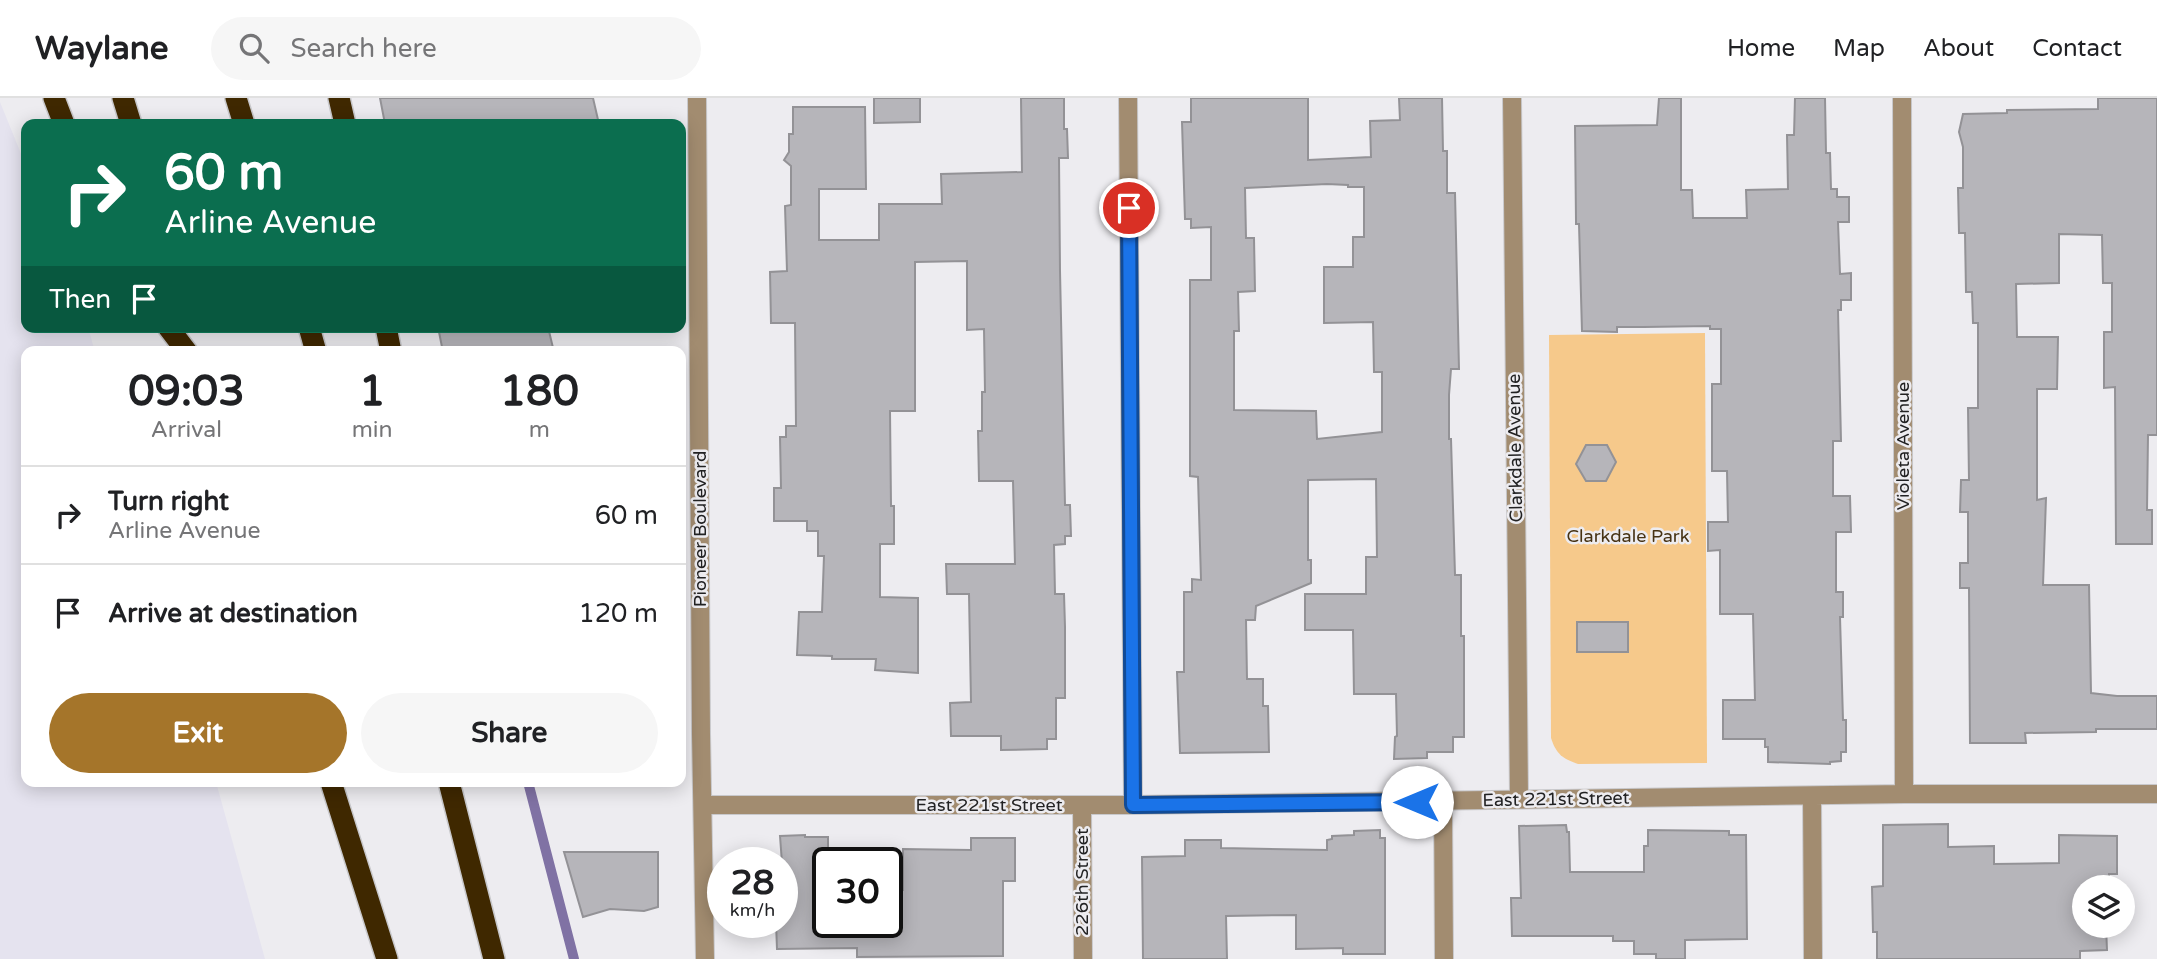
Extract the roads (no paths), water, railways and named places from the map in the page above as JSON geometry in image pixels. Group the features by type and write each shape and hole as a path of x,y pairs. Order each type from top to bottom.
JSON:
{"highway":[{"path":"54,98 62,119"},
{"path":"123,98 129,119"},
{"path":"236,98 242,119"},
{"path":"339,98 344,119"},
{"path":"333,787 387,959"},
{"path":"450,787 494,959"}],"street":[{"name":"Pioneer Boulevard","path":"697,98 705,959"},
{"path":"1128,98 1133,805"},
{"name":"Clarkdale Avenue","path":"1512,98 1519,799"},
{"name":"Violeta Avenue","path":"1902,98 1905,794"},
{"name":"East 221st Street","path":"704,805 1133,805 1905,794 2157,794"},
{"path":"1812,796 1813,959"},
{"path":"1443,802 1444,959"},
{"name":"226th Street","path":"1082,805 1083,959"}],"waterway":[{"path":"529,787 574,959"}],"park label":[{"name":"Clarkdale Park","path":"1628,536"}]}
